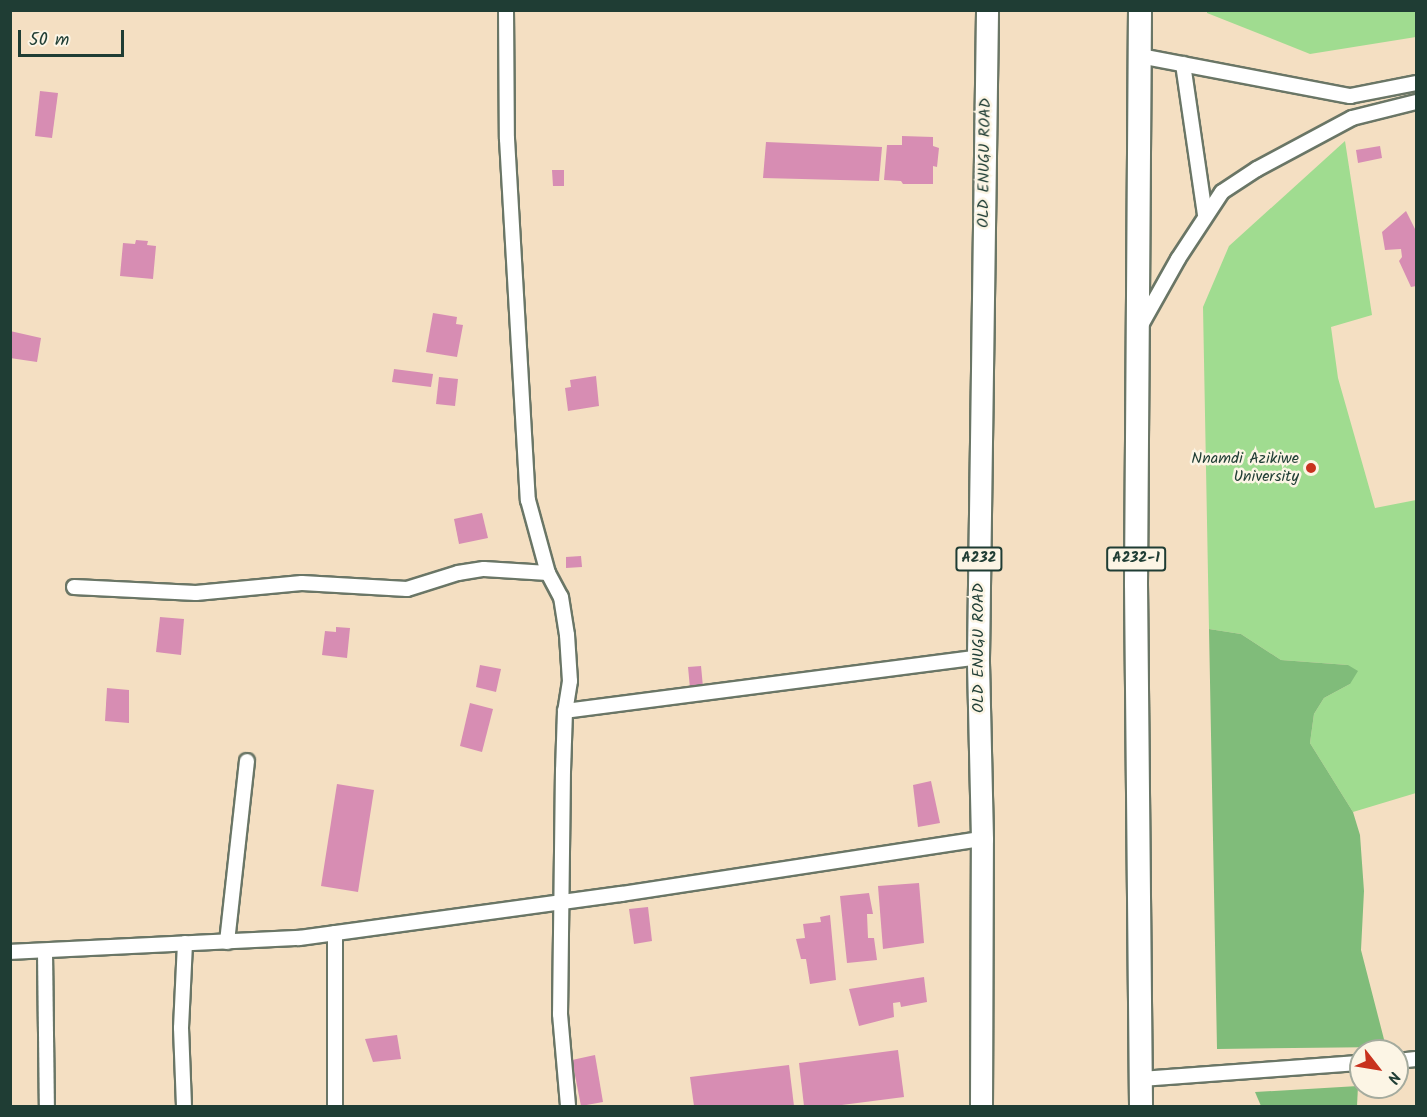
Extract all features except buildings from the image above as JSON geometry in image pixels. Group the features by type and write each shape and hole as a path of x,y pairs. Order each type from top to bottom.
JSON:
{"highway":[{"name":"A232-1","path":"1140,10 1136,584 1141,1107"}],"main road":[{"name":"OLD ENUGU ROAD","path":"981,1107 982,840 978,657 987,10"}],"street":[{"path":"506,10 507,139 528,500 548,573 561,597 567,635 570,681 565,711 560,1014 568,1107"},
{"path":"1140,56 1350,96 1416,84"},
{"path":"1183,64 1205,215"},
{"path":"1139,330 1205,215 1222,192 1257,169 1352,118 1416,102"},
{"path":"74,587 196,593 302,583 407,589 458,573 484,569 548,573"},
{"path":"565,711 978,657"},
{"path":"228,942 246,761"},
{"path":"10,952 228,942 335,933 982,840"},
{"path":"335,933 335,1107"},
{"path":"184,1107 181,1028 185,944"},
{"path":"45,952 47,1107"},
{"path":"1141,1079 1349,1064"}],"green space":[{"path":"1207,11 1416,11 1416,37 1310,54 1207,13"},
{"path":"1345,141 1372,315 1331,327 1338,378 1375,508 1416,500 1416,793 1353,812 1310,743 1314,714 1324,698 1350,684 1348,665 1281,660 1241,634 1209,629 1203,307 1229,246"},
{"path":"1209,629 1241,634 1281,660 1348,665 1358,671 1350,684 1324,698 1314,714 1310,743 1353,812 1360,835 1364,891 1361,950 1384,1039 1349,1039 1349,1047 1217,1049"},
{"path":"1349,1087 1349,1099 1357,1099 1357,1106 1261,1106 1255,1092"}],"place":[{"name":"Nnamdi Azikiwe University","path":"1311,468"}]}
